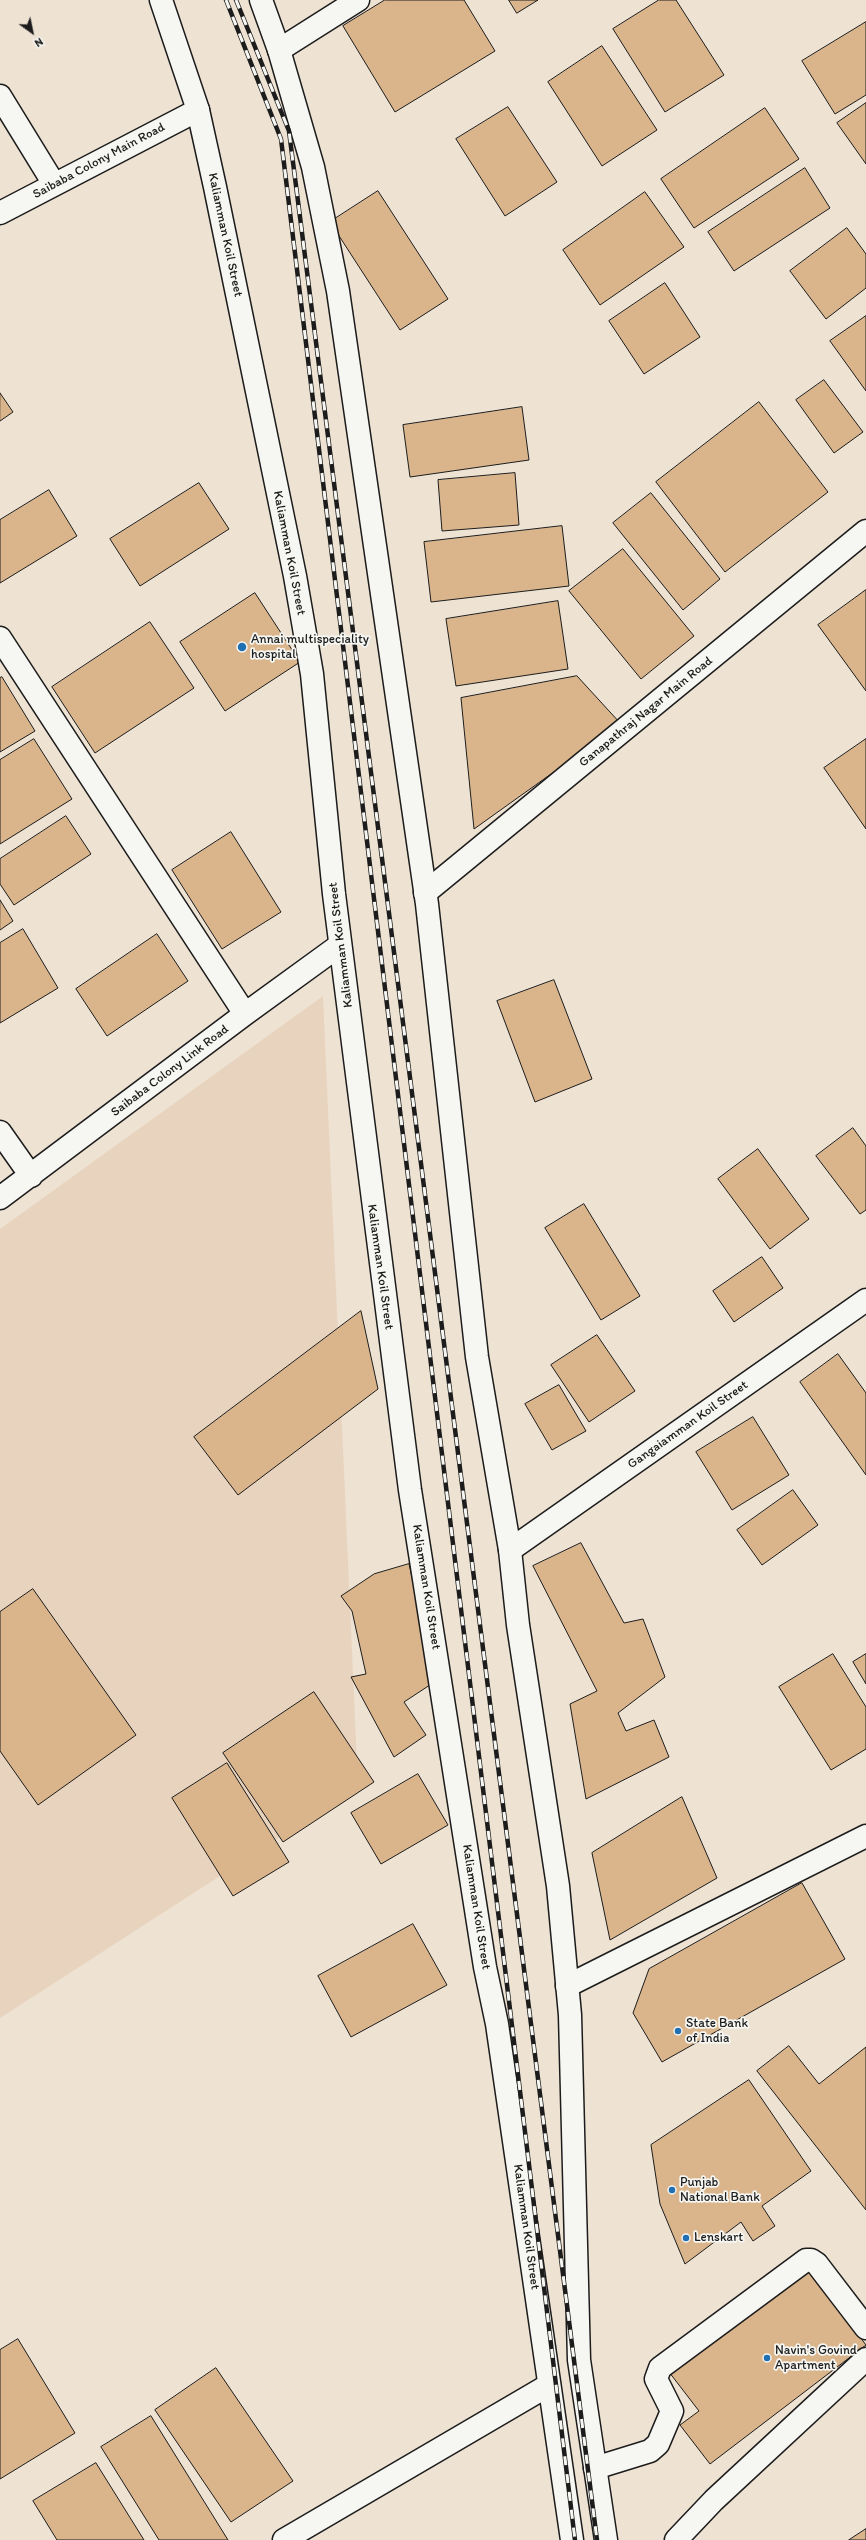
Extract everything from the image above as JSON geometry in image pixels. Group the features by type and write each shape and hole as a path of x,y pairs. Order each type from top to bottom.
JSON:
{"main road":[{"name":"Kaliamman Koil Street","path":"161,0 198,110 292,560 312,674 340,945 410,1490 485,1967 497,2024 572,2540"},
{"path":"262,0 279,50 313,168 338,291 425,893 477,1356 510,1550 518,1624 558,1886 570,2015 579,2360 606,2540"},
{"path":"279,50 358,0"},
{"path":"0,96 54,184"},
{"name":"Saibaba Colony Main Road","path":"0,213 198,110"},
{"name":"Ganapathraj Nagar Main Road","path":"425,893 866,531"},
{"path":"0,638 245,1014"},
{"name":"Saibaba Colony Link Road","path":"0,1198 245,1014 340,945"},
{"path":"0,1132 31,1176"},
{"name":"Gangaiamman Koil Street","path":"510,1550 866,1300"},
{"path":"567,1986 866,1836"},
{"path":"595,2468 650,2450 658,2444 672,2411 656,2379 660,2368 806,2260 811,2260 817,2264 866,2328"},
{"path":"676,2540 714,2500 866,2359"},
{"path":"284,2540 549,2385"}],"shaded area":[{"path":"323,996 358,1787 0,2018 0,1229"}],"building":[{"path":"385,0 464,0 495,51 395,112 343,26"},
{"path":"509,0 538,0 517,13"},
{"path":"659,0 676,0 724,75 665,112 613,29"},
{"path":"866,22 866,95 835,114 802,61"},
{"path":"602,46 657,130 602,166 548,82"},
{"path":"866,103 866,164 837,123"},
{"path":"508,107 557,182 505,216 456,139"},
{"path":"765,108 799,159 694,228 661,179"},
{"path":"805,168 830,208 734,271 708,232"},
{"path":"378,191 448,299 400,330 330,222"},
{"path":"645,192 684,247 600,305 563,250"},
{"path":"847,228 866,254 866,288 826,319 790,271"},
{"path":"665,283 700,337 644,374 609,321"},
{"path":"866,316 866,391 830,341"},
{"path":"824,380 863,432 834,453 796,400"},
{"path":"0,393 13,412 0,421"},
{"path":"759,402 828,492 725,572 656,482"},
{"path":"522,407 529,460 410,477 403,425"},
{"path":"515,473 519,525 442,531 438,480"},
{"path":"199,483 229,529 140,586 110,539"},
{"path":"49,490 77,536 0,583 0,520"},
{"path":"651,493 720,579 683,610 613,523"},
{"path":"562,526 569,586 431,602 424,542"},
{"path":"623,549 694,636 641,679 569,591"},
{"path":"866,590 866,691 818,625"},
{"path":"255,593 300,662 225,711 180,642"},
{"path":"558,601 568,669 456,686 446,619"},
{"path":"150,622 194,688 95,753 52,687"},
{"path":"577,676 621,724 474,829 461,698"},
{"path":"2,677 35,731 0,752 0,678"},
{"path":"34,739 72,799 0,844 0,760"},
{"path":"866,739 866,829 824,768"},
{"path":"66,816 91,854 14,905 0,884 0,859"},
{"path":"231,832 281,912 222,949 172,870"},
{"path":"0,900 13,921 0,930"},
{"path":"23,929 58,988 0,1023 0,943"},
{"path":"157,934 188,981 107,1036 76,989"},
{"path":"554,980 592,1079 535,1102 497,1001"},
{"path":"853,1128 866,1146 866,1210 860,1214 816,1156"},
{"path":"758,1149 809,1219 770,1249 718,1179"},
{"path":"584,1204 640,1296 601,1320 545,1228"},
{"path":"762,1257 783,1288 734,1322 713,1291"},
{"path":"361,1311 378,1389 238,1495 194,1437"},
{"path":"597,1335 635,1391 589,1422 551,1365"},
{"path":"838,1354 866,1393 866,1475 800,1382"},
{"path":"559,1385 586,1431 552,1450 525,1404"},
{"path":"753,1417 789,1475 732,1510 696,1452"},
{"path":"793,1490 818,1525 762,1565 737,1530"},
{"path":"581,1543 624,1623 643,1619 665,1677 618,1713 626,1731 654,1720 669,1757 586,1799 570,1704 597,1691 533,1566"},
{"path":"409,1564 436,1681 404,1702 426,1735 394,1757 351,1677 366,1674 352,1611 341,1596 374,1574"},
{"path":"33,1589 136,1735 38,1805 0,1751 0,1612"},
{"path":"833,1654 866,1707 866,1749 831,1770 779,1687"},
{"path":"866,1654 866,1684 853,1662"},
{"path":"314,1692 374,1782 283,1842 223,1753"},
{"path":"227,1763 289,1862 233,1896 172,1798"},
{"path":"418,1774 448,1825 381,1864 351,1813"},
{"path":"682,1797 717,1878 610,1940 592,1853"},
{"path":"802,1883 845,1959 662,2062 633,2013 649,1969"},
{"path":"413,1924 447,1985 351,2037 318,1976"},
{"path":"789,2046 819,2084 866,2047 866,2210 757,2071"},
{"path":"749,2080 811,2171 762,2206 775,2226 753,2241 741,2222 685,2264 660,2204 651,2145"},
{"name":"Navin's Govind Apartment","path":"807,2267 866,2345 710,2464 680,2425 699,2411 669,2372"},
{"path":"18,2339 75,2433 0,2479 0,2350"},
{"path":"216,2368 293,2481 231,2522 155,2410"},
{"path":"151,2416 228,2540 159,2540 101,2447"},
{"path":"96,2463 144,2540 57,2540 33,2501"},
{"path":"866,2529 866,2540 849,2540"}],"railway":[{"path":"226,0 281,139 575,2540"},
{"path":"236,0 289,131 597,2540"}],"place":[{"name":"Annai multispeciality hospital","path":"242,647"},
{"name":"State Bank of India","path":"678,2031"},
{"name":"Punjab National Bank","path":"672,2190"},
{"name":"Lenskart","path":"686,2238"},
{"name":"Navin's Govind Apartment","path":"767,2358"}]}
